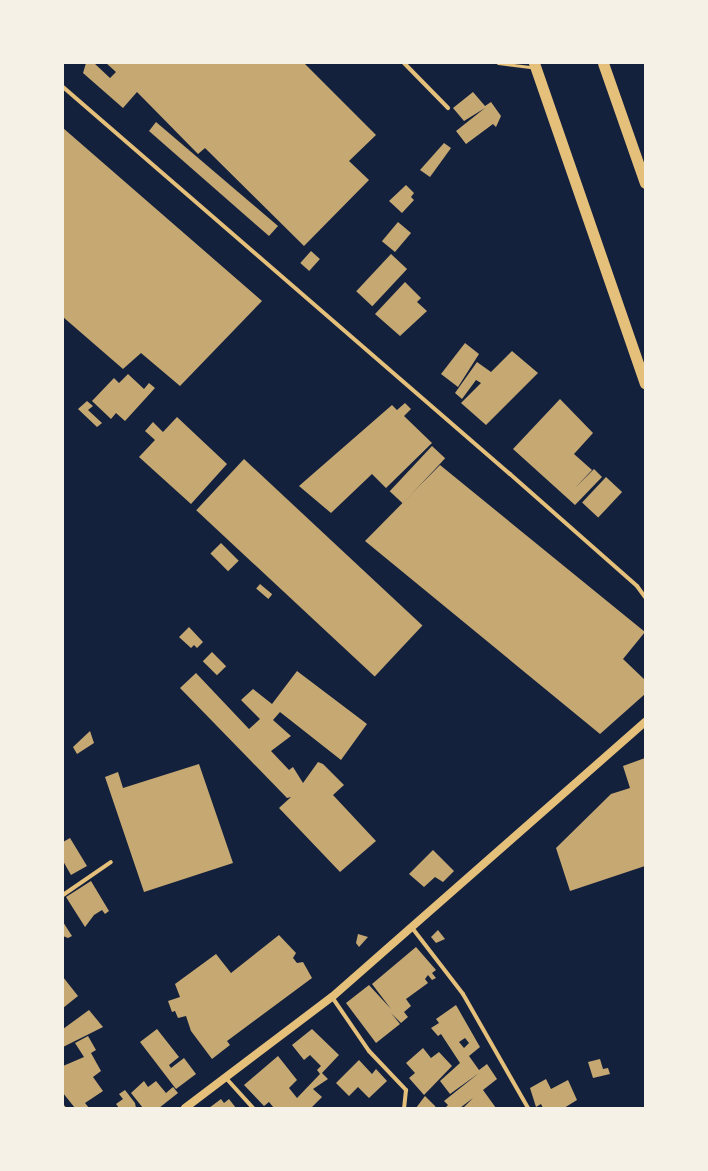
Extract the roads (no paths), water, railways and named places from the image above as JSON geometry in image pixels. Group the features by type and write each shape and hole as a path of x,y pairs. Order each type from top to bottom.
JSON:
{"highway":[{"path":"603,63 645,183"},
{"path":"535,65 645,383"}],"main road":[{"path":"185,1108 332,997 413,928 645,722"}],"street":[{"path":"404,63 448,108"},
{"path":"63,87 510,474 637,586 645,597"},
{"path":"63,895 111,862"},
{"path":"413,928 463,994 528,1108"},
{"path":"332,997 369,1051 406,1090 404,1108"},
{"path":"225,1077 253,1108"}],"lane":[{"path":"498,63 535,65"}]}
